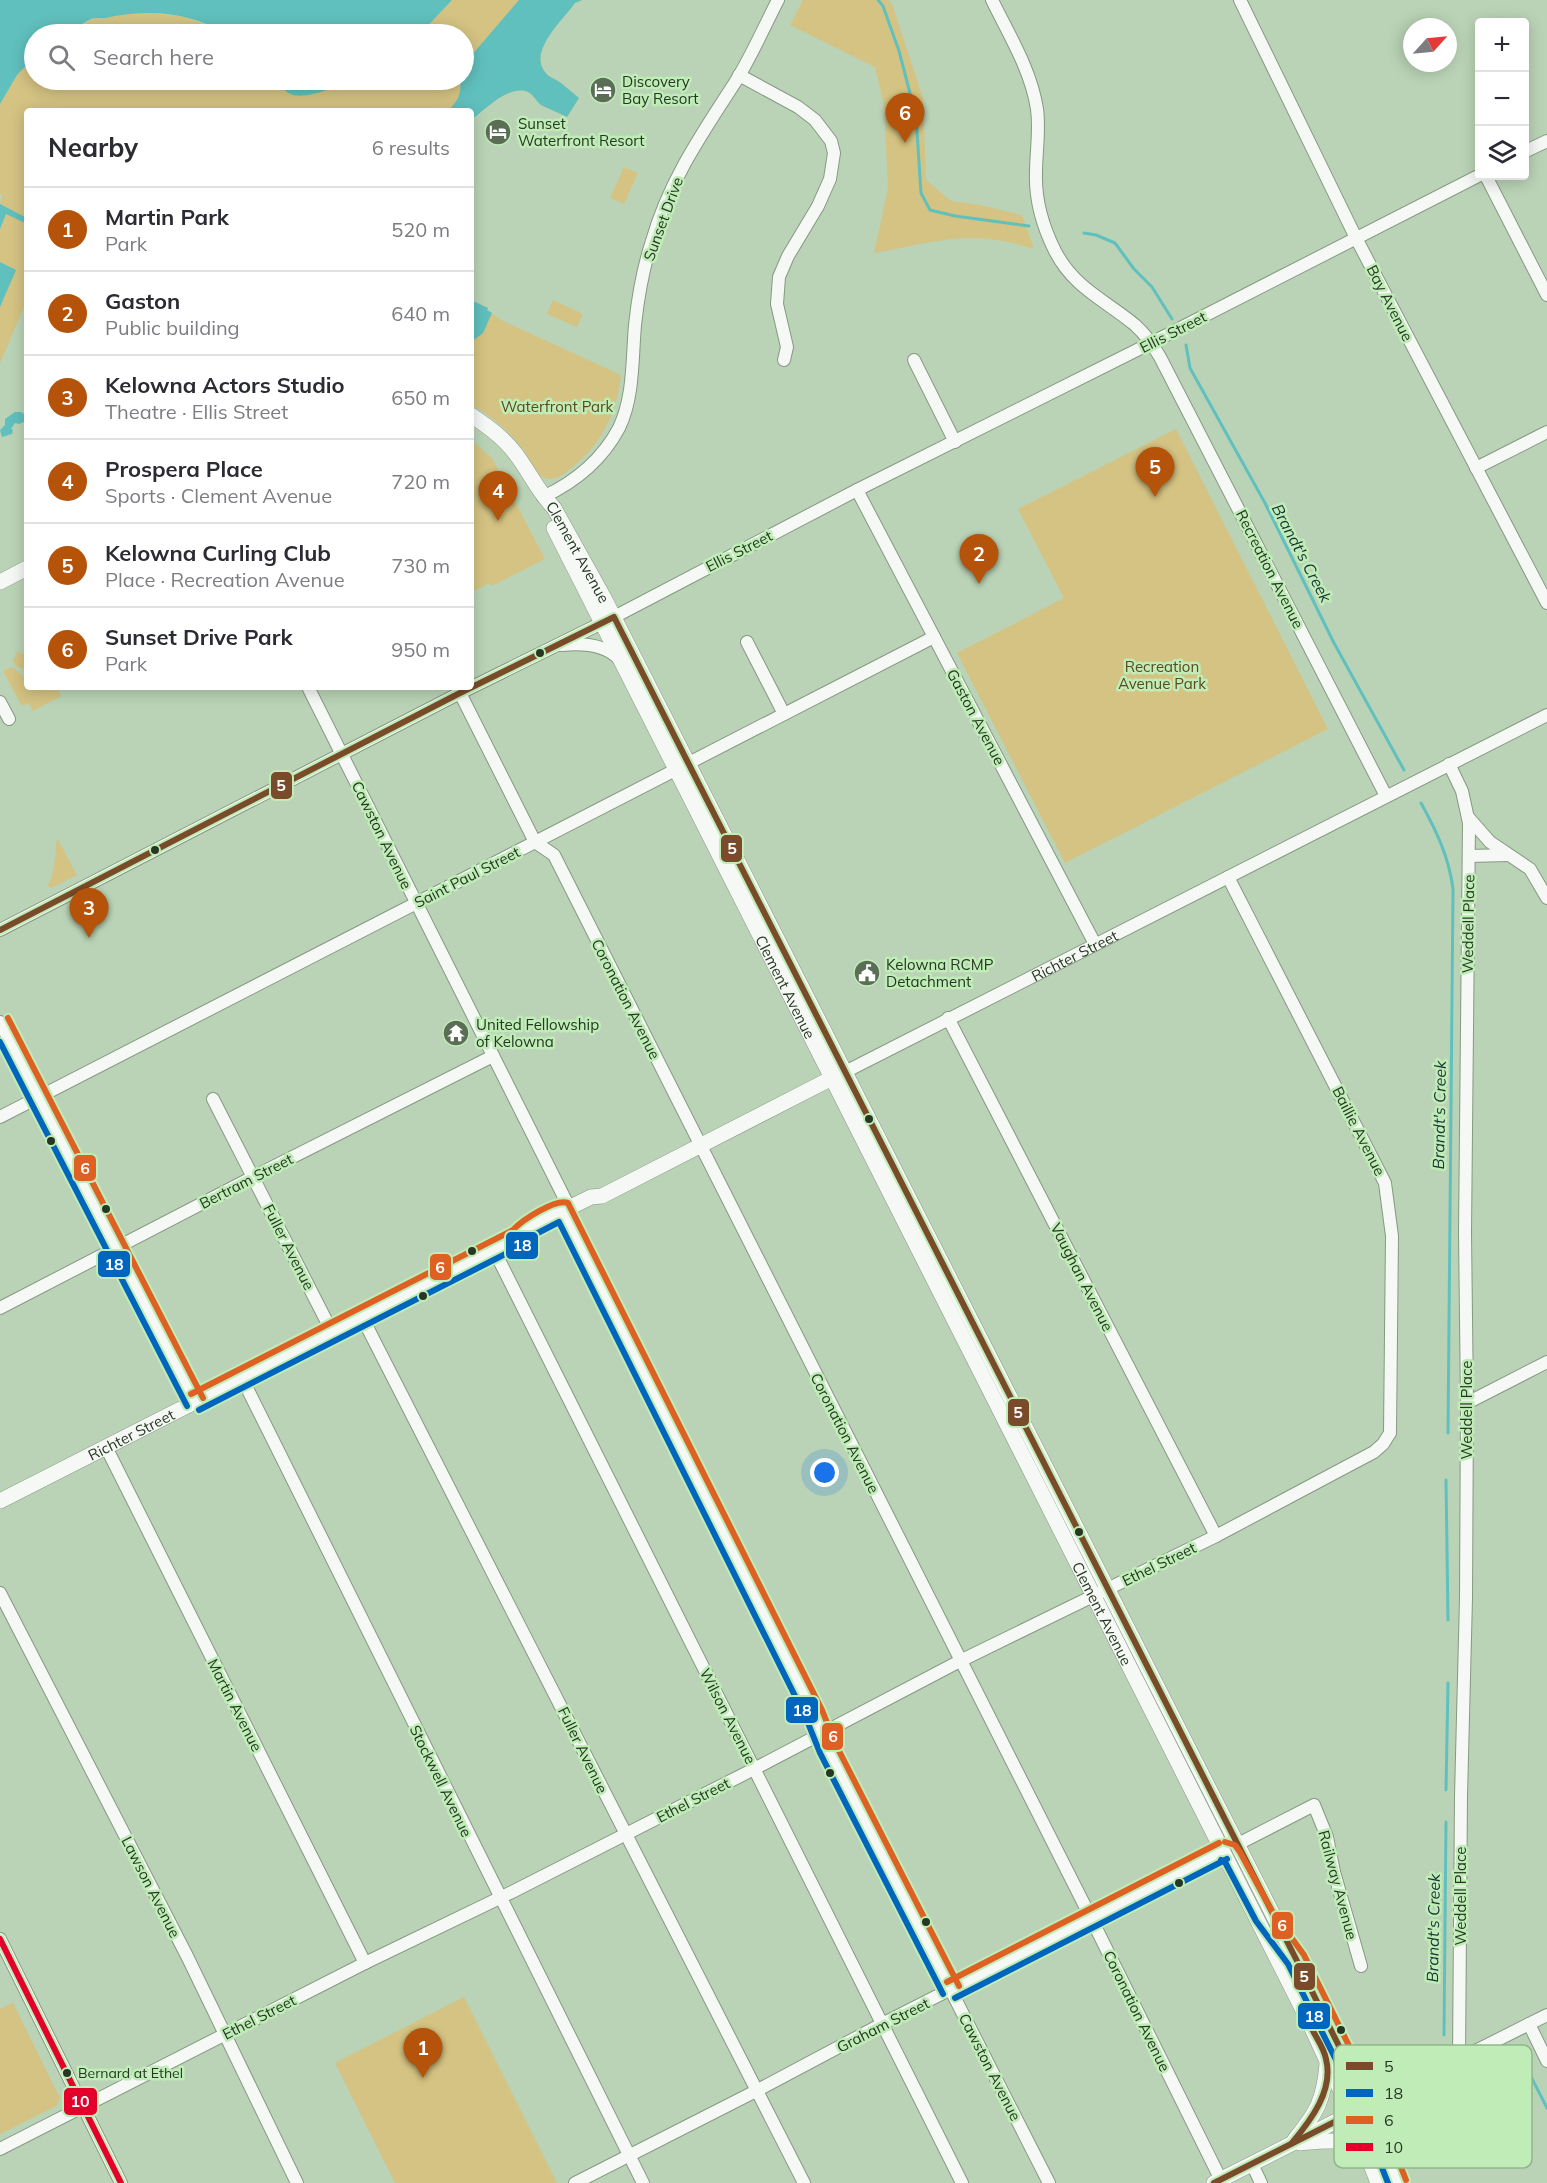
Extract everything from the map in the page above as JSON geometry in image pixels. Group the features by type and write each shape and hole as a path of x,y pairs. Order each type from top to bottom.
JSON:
{"main road":[{"name":"Clement Avenue","path":"474,418 489,428 513,451 543,497 546,512 608,620 1102,1592 1238,1844 1338,2045"},
{"path":"0,582 24,570"},
{"name":"Clement Avenue","path":"608,620 620,660 682,767"},
{"name":"Richter Street","path":"0,1501 494,1250 519,1237 526,1229 567,1212 591,1197 602,1196 839,1075"},
{"name":"Clement Avenue","path":"1102,1592 1223,1851 1334,2076"},
{"name":"Clement Avenue","path":"1223,1851 1230,1853 1233,1857 1264,1916 1296,1959"},
{"path":"1291,2144 1317,2109 1324,2091 1328,2062"},
{"path":"1218,2181 1334,2122"},
{"path":"1291,2144 1334,2140"},
{"name":"Clement Avenue","path":"1372,2168 1378,2183"},
{"name":"Clement Avenue","path":"1392,2168 1398,2183"}],"street":[{"name":"Sunset Drive","path":"543,497 587,469 602,454 618,428 627,404 630,387 640,290 652,239 662,210 682,167 739,75 778,0"},
{"name":"Recreation Avenue","path":"992,0 1028,73 1033,89 1039,127 1036,190 1041,217 1056,253 1078,283 1136,326 1151,344 1175,386 1386,796"},
{"name":"Bay Avenue","path":"1240,0 1356,238 1547,603"},
{"path":"739,75 798,106 815,120 831,141 834,153 830,179 818,206 788,256 779,277 777,303 787,347 784,360"},
{"path":"1529,150 1547,141"},
{"name":"Ellis Street","path":"474,686 608,620 857,490 1151,344 1475,177"},
{"path":"1488,180 1547,295"},
{"path":"914,360 955,442"},
{"path":"1476,468 1547,432"},
{"name":"Gaston Avenue","path":"857,490 1095,944"},
{"name":"Saint Paul Street","path":"0,1118 934,637"},
{"path":"747,642 784,714"},
{"path":"555,646 577,644 595,646 612,652 620,660"},
{"name":"Cawston Avenue","path":"310,690 493,1056 822,1733 1049,2183"},
{"name":"Ellis Street","path":"0,930 466,690"},
{"name":"Coronation Avenue","path":"460,693 535,842 554,855 1091,1918 1218,2181"},
{"path":"0,702 9,719"},
{"name":"Richter Street","path":"839,1075 1547,715"},
{"name":"Weddell Place","path":"1449,764 1462,791 1468,816 1465,1233 1466,1598 1461,1796 1459,2045"},
{"path":"1468,816 1486,838 1530,869 1547,898"},
{"path":"1468,856 1508,855"},
{"name":"Baillie Avenue","path":"1228,877 1385,1183 1392,1236 1390,1432 1383,1444"},
{"name":"Vaughan Avenue","path":"948,1018 1216,1536"},
{"path":"0,1022 195,1402"},
{"name":"Bertram Street","path":"0,1308 493,1056"},
{"name":"Fuller Avenue","path":"213,1099 332,1332"},
{"name":"Wilson Avenue","path":"494,1250 962,2183"},
{"name":"Fuller Avenue","path":"362,1317 804,2183"},
{"path":"1467,1403 1547,1362"},
{"name":"Stockwell Avenue","path":"242,1378 643,2183"},
{"name":"Ethel Street","path":"0,2149 365,1963 500,1898 754,1769 960,1661 1216,1536 1374,1452 1383,1444"},
{"name":"Martin Avenue","path":"106,1447 365,1963"},
{"name":"Lawson Avenue","path":"0,1593 187,1956 297,2183"},
{"name":"Railway Avenue","path":"1238,1844 1314,1805 1327,1837 1334,1872 1361,1966"},
{"name":"Graham Street","path":"575,2183 1223,1851"},
{"path":"0,1939 121,2183"},
{"path":"1488,2045 1547,2015"},
{"path":"1529,2024 1547,2061"},
{"path":"1252,2164 1261,2183"}],"green space":[{"path":"452,0 582,0 575,3 549,36 541,55 541,64 547,74 579,98 567,117 541,105 530,93 521,90 505,94 474,117 474,108 24,108 24,307 0,363 0,307 15,270 0,262 0,229 8,209 0,204 2,195 0,194 0,104 24,68 24,90 287,90 296,95 323,90 474,90 474,24 429,24"},
{"path":"803,0 888,0 892,4 923,98 926,180 951,201 1022,215 1034,249 991,239 972,238 935,241 874,253 888,189 884,105 875,67 790,25"},
{"path":"147,12 187,17 203,24 83,24 95,18 102,19 127,13"},
{"path":"624,167 638,173 624,204 610,198"},
{"path":"553,300 583,314 577,327 547,314"},
{"name":"Waterfront Park","path":"474,301 488,308 487,310 503,321 621,375 616,403 599,439 567,472 552,479 538,474 523,449 493,419 474,406"},
{"name":"Recreation Avenue Park","path":"1176,429 1328,729 1065,863 957,653 1064,598 1018,509"},
{"path":"474,443 491,457 545,559 492,586 490,583 474,591"},
{"path":"17,652 24,654 23,669 16,666 13,661"},
{"path":"12,667 20,673 24,677 24,690 58,690 61,696 33,711 29,703 22,706 3,671"},
{"path":"57,838 77,875 51,888 48,886"},
{"path":"464,1997 557,2183 395,2183 335,2063"},
{"path":"13,2003 60,2098 56,2106 0,2134 0,2009"}],"water":[{"path":"0,0 452,0 429,24 206,24 182,16 137,13 93,18 83,24 24,24 24,68 0,104"},
{"path":"519,0 582,0 575,3 549,36 541,55 541,64 547,74 579,98 567,117 541,105 530,93 521,90 498,99 474,118 474,108 451,108 460,90 474,90 474,52"},
{"path":"285,90 327,90 300,96"},
{"path":"0,204 24,216 24,223 6,214 0,229"},
{"path":"0,262 16,270 0,307"},
{"path":"474,301 488,308 487,310 492,313 483,333 474,340"},
{"path":"15,412 24,414 24,422 15,423 11,429 12,434 2,437 0,430 5,425 5,419"}],"waterway":[{"name":"Brandt's Creek","path":"878,0 883,6 899,51 916,116 921,193 930,210 955,216 1029,226"},
{"name":"Brandt's Creek","path":"1084,233 1115,243 1134,269 1152,287 1172,319"},
{"name":"Brandt's Creek","path":"1186,345 1190,368 1265,503 1334,643 1404,770"},
{"name":"Brandt's Creek","path":"1421,803 1441,844 1453,889 1448,1433"},
{"name":"Brandt's Creek","path":"1446,1480 1448,1620"},
{"name":"Brandt's Creek","path":"1446,1790 1448,1683"},
{"name":"Brandt's Creek","path":"1444,2035 1446,1822"},
{"name":"Brandt's Creek","path":"1532,2078 1547,2108"}],"transit line":[{"name":"5","path":"474,686 614,617 1338,2045"},
{"name":"5","path":"0,930 466,690"},
{"name":"6","path":"8,1018 203,1398"},
{"name":"18","path":"0,1042 187,1406"},
{"name":"6","path":"191,1394 513,1230 539,1211 563,1202 568,1203 822,1710 836,1745 959,1986"},
{"name":"18","path":"199,1410 523,1245 532,1236 559,1222 806,1718 820,1753 943,1994"},
{"name":"6","path":"1225,1842 1235,1845 1240,1852 1272,1911 1304,1955 1349,2045"},
{"name":"6","path":"947,1982 1219,1843"},
{"name":"18","path":"955,1998 1227,1859"},
{"name":"18","path":"1221,1860 1225,1862 1256,1921 1288,1964 1334,2056"},
{"name":"10","path":"0,1939 121,2183"},
{"name":"5","path":"1292,2143 1319,2104 1327,2082 1328,2071 1325,2055 1312,2029"},
{"name":"5","path":"1214,2183 1334,2122"},
{"name":"18","path":"1382,2168 1388,2183"},
{"name":"6","path":"1401,2168 1406,2180"}],"place":[{"name":"Discovery Bay Resort","path":"603,90"},
{"name":"Sunset Waterfront Resort","path":"498,132"},
{"name":"Sunset Drive Park","path":"905,143"},
{"name":"Kelowna Curling Club","path":"1155,497"},
{"name":"Prospera Place","path":"498,521"},
{"name":"Gaston","path":"979,584"},
{"name":"Kelowna Actors Studio","path":"89,938"},
{"name":"Kelowna RCMP Detachment","path":"867,973"},
{"name":"United Fellowship of Kelowna","path":"456,1033"},
{"name":"Bernard at Ethel","path":"67,2073"},
{"name":"Martin Park","path":"423,2078"}]}
